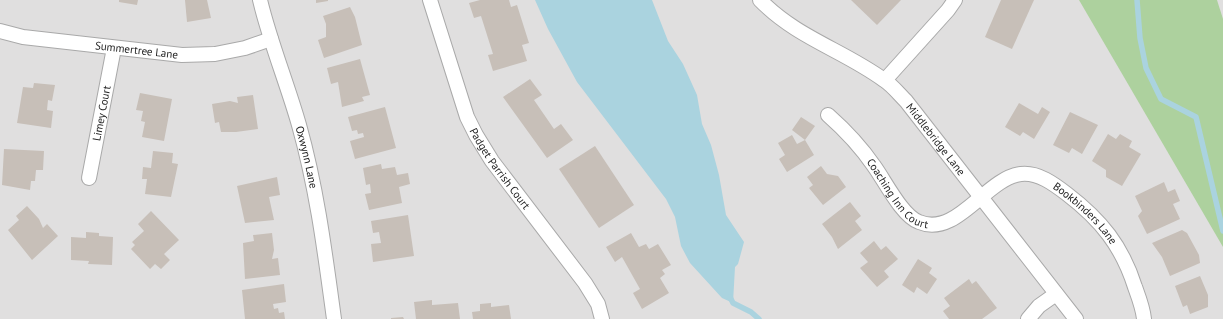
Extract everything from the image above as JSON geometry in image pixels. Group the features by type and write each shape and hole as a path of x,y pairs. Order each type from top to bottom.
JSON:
{"street":[{"name":"Oxwynn Lane","path":"260,0 299,125 314,183 320,213 334,319"},
{"name":"Padget Parrish Court","path":"430,0 467,117 476,135 492,160 585,283 598,304 602,319"},
{"name":"Middlebridge Lane","path":"760,0 776,16 798,32 814,39 885,80 906,101 1076,319"},
{"path":"885,80 948,10 955,0"},
{"name":"Summertree Lane","path":"0,31 23,37 182,55 215,54 246,48 271,39"},
{"name":"Limey Court","path":"89,178 114,48"},
{"name":"Coaching Inn Court","path":"828,115 848,132 874,165 908,215 918,222 927,224 941,223 958,216 981,196"},
{"name":"Bookbinders Lane","path":"981,196 1006,178 1022,174 1037,176 1060,188 1090,212 1109,234 1130,271 1143,311 1144,319"},
{"path":"1028,319 1039,306 1056,294"}],"shaded area":[{"path":"0,0 1223,0 1223,319 0,319"}],"green space":[{"path":"1079,0 1217,0 1223,19 1223,247"}],"water":[{"path":"535,0 652,0 668,41 683,64 697,95 702,124 711,145 719,175 726,215 744,242 738,264 735,267 733,303 722,298 690,263 681,246 675,217 666,199 577,82 548,29"}],"building":[{"path":"119,0 138,0 137,5 119,2"},
{"path":"185,0 207,0 211,18 187,22"},
{"path":"316,0 328,0 328,1 316,3"},
{"path":"480,0 509,0 511,7 517,5 529,43 522,45 527,61 493,71 488,55 493,54 481,16 474,18 469,3"},
{"path":"851,0 901,0 877,25"},
{"path":"1001,0 1034,0 1012,49 985,37"},
{"path":"350,7 355,17 362,45 324,58 318,40 326,37 326,24 323,16"},
{"path":"360,59 370,95 362,97 364,101 342,107 338,82 331,84 327,68"},
{"path":"530,79 542,95 534,100 554,129 561,124 573,140 547,158 503,97"},
{"path":"34,83 55,85 52,101 48,100 47,110 53,111 51,128 17,123 23,87 33,88"},
{"path":"140,93 172,99 164,141 142,137 145,122 141,121 143,111 136,110"},
{"path":"253,95 258,129 236,132 221,132 219,122 215,123 212,104 230,101 238,103 237,97"},
{"path":"1019,103 1038,114 1042,107 1050,112 1034,139 1023,132 1020,136 1005,127"},
{"path":"385,107 396,148 355,159 350,141 364,137 363,133 358,134 357,130 352,131 348,117"},
{"path":"1070,112 1098,125 1082,154 1072,148 1069,153 1053,145"},
{"path":"801,117 815,126 805,140 792,130"},
{"path":"1108,134 1116,139 1120,134 1132,141 1129,147 1141,154 1122,186 1106,177 1106,170 1092,161"},
{"path":"792,135 797,144 805,140 814,155 787,172 779,159 785,155 778,143"},
{"path":"595,146 634,205 599,228 559,169"},
{"path":"4,149 44,151 43,170 36,170 35,181 31,181 30,190 2,185"},
{"path":"153,151 173,153 172,163 178,164 171,197 145,194 147,179 142,179 143,167 151,168"},
{"path":"381,164 382,169 395,167 397,175 408,173 410,184 399,187 402,203 369,210 365,194 371,193 370,184 366,185 363,168"},
{"path":"821,166 827,174 838,176 846,187 823,205 809,188 813,185 807,177"},
{"path":"277,177 280,195 269,197 274,220 245,223 237,186"},
{"path":"1164,182 1168,192 1175,189 1180,201 1173,204 1180,219 1147,234 1138,216 1142,211 1135,196"},
{"path":"850,202 861,216 855,221 862,230 838,249 832,237 822,224"},
{"path":"27,206 39,219 43,228 47,224 58,236 32,260 8,230 19,220 16,216"},
{"path":"151,211 179,240 164,254 170,260 161,269 155,264 150,269 131,249 135,245 132,242 144,231 138,224"},
{"path":"408,215 414,256 373,262 371,244 381,243 379,232 373,233 371,221"},
{"path":"1182,230 1187,233 1199,255 1200,263 1170,276 1162,257 1152,243"},
{"path":"86,232 99,233 99,236 113,237 112,265 88,264 89,261 71,260 71,237 86,238"},
{"path":"272,233 274,250 272,259 278,258 280,275 245,279 243,243 254,241 253,235"},
{"path":"631,233 639,247 646,244 649,249 658,244 671,265 662,270 665,274 660,278 669,293 642,309 633,293 640,289 622,257 615,262 606,247"},
{"path":"874,241 881,250 886,246 898,259 884,271 889,277 877,287 860,268 868,262 860,253"},
{"path":"918,259 932,268 929,273 937,279 927,294 917,287 914,293 902,285"},
{"path":"1200,276 1208,295 1208,307 1190,314 1187,305 1183,307 1175,286"},
{"path":"969,279 972,284 976,281 997,308 982,319 949,319 943,311 950,306 944,298"},
{"path":"284,284 286,302 273,304 274,309 278,308 279,313 284,312 285,319 245,319 242,290"},
{"path":"432,300 432,305 458,303 460,319 416,319 414,302"},
{"path":"491,303 491,307 509,305 511,319 473,319 472,312 480,311 480,304"},
{"path":"403,317 404,319 391,319 391,318"}],"waterway":[{"path":"1137,0 1140,38 1146,68 1161,99 1196,117 1223,231"},
{"path":"730,297 733,303 751,312 759,319"}]}
